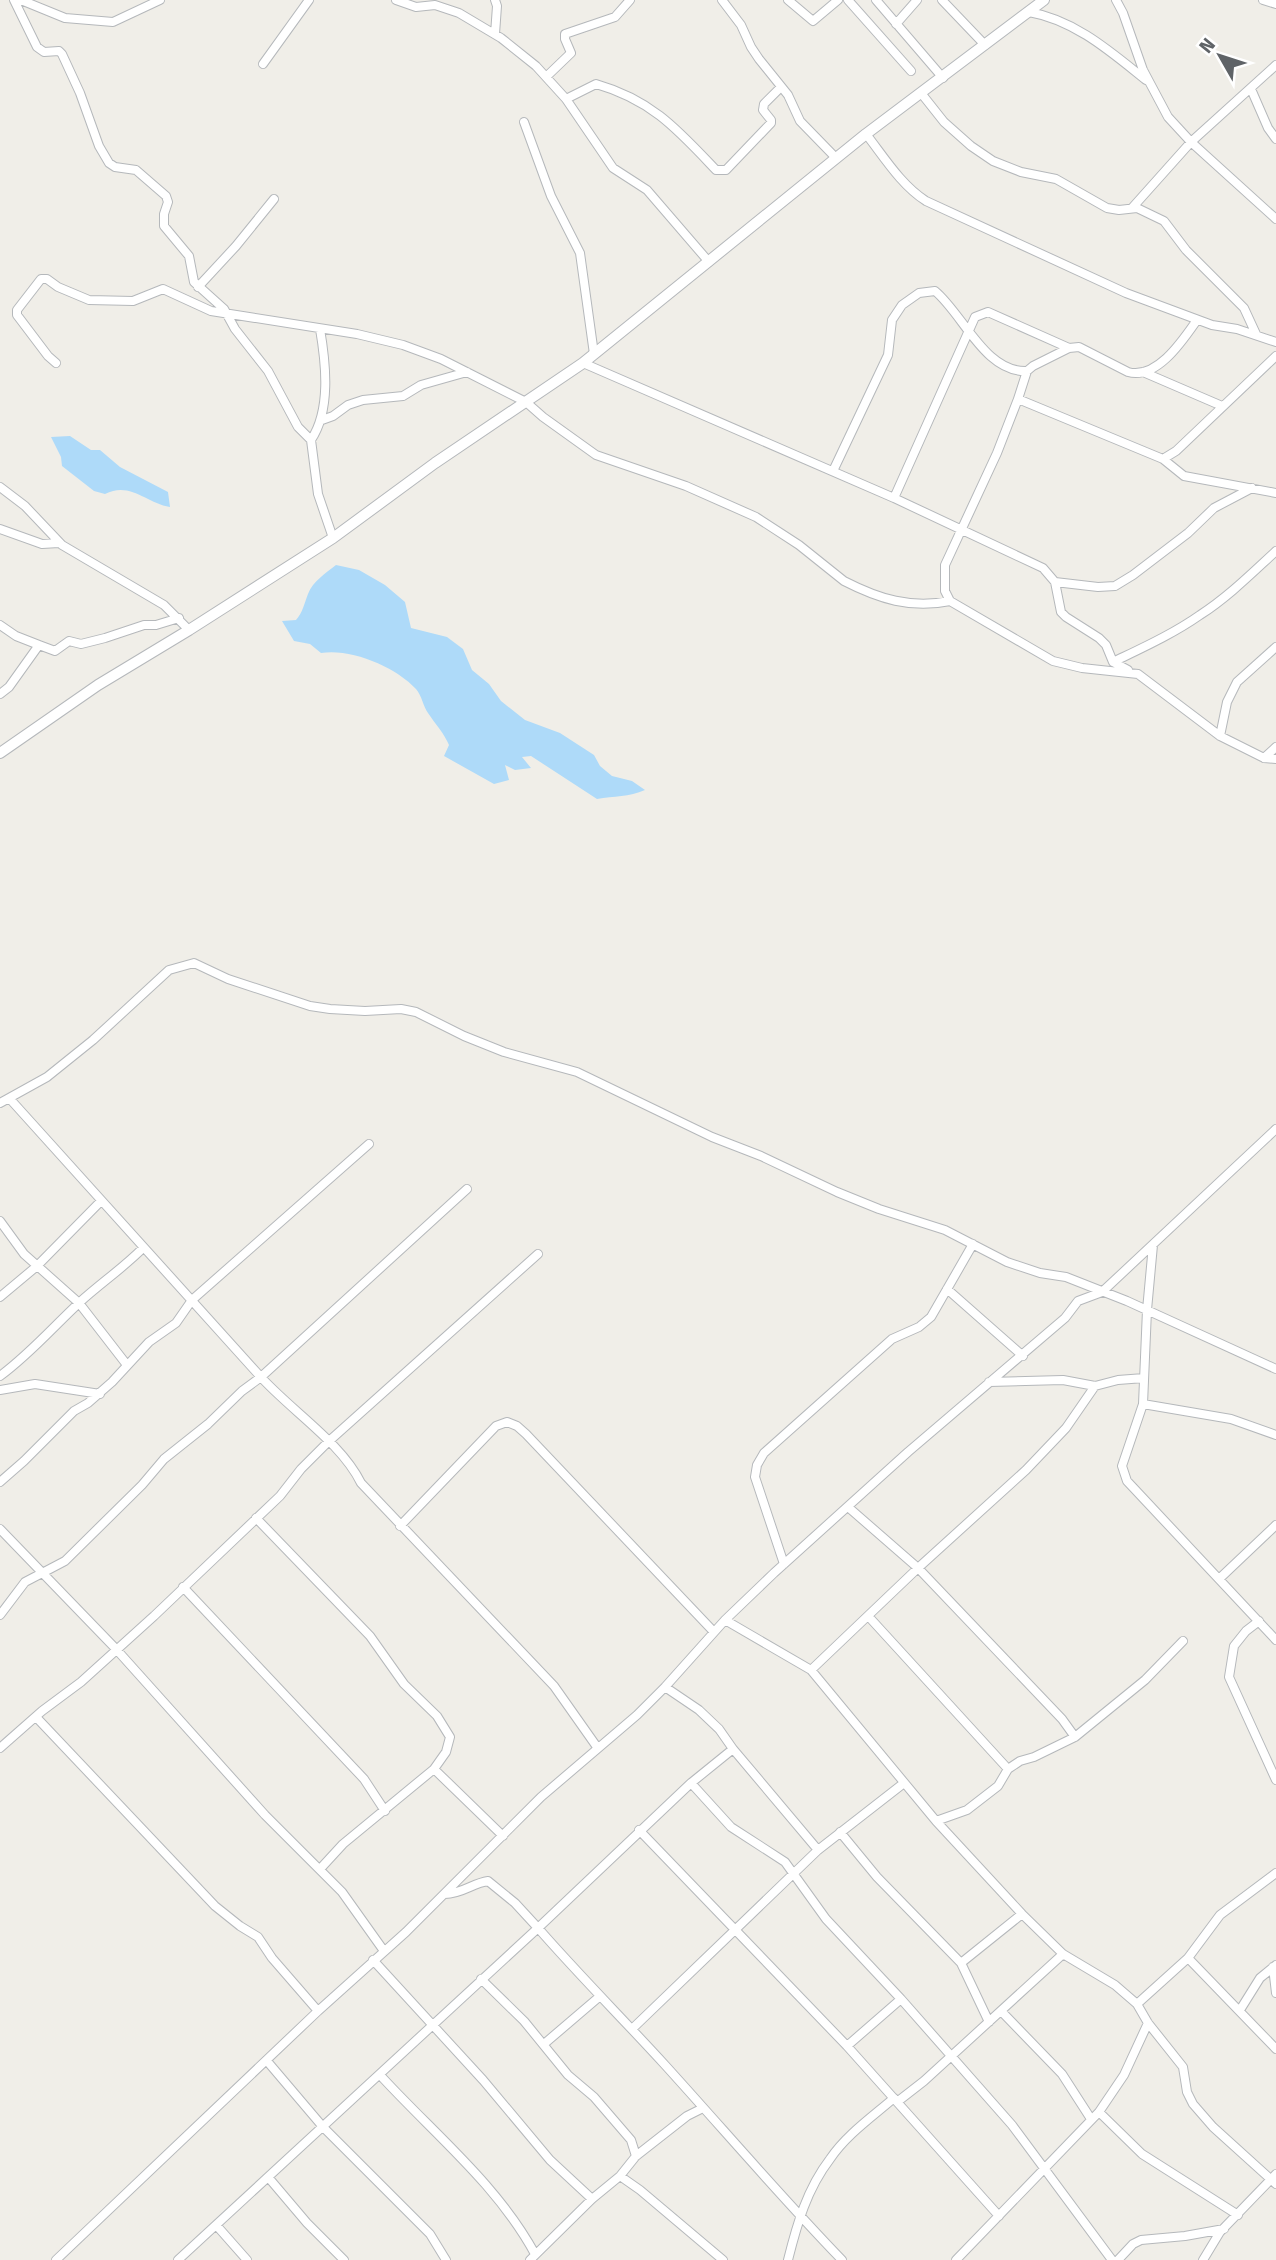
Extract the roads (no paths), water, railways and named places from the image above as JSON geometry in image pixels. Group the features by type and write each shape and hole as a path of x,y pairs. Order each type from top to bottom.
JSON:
{"street":[{"path":"14,0 37,47 44,52 59,51 62,54 80,93 99,146 109,163 115,167 136,170 166,196 168,202 163,219 164,226 188,256 192,278 198,287 220,304 268,371 298,427 311,440"},
{"path":"21,0 65,18 89,22 113,22 145,3 160,0"},
{"path":"262,64 309,0"},
{"path":"397,0 416,7 429,3 458,13 495,34 536,66 566,99 613,168 647,190 709,262"},
{"path":"495,0 495,34"},
{"path":"546,77 571,53 565,34 615,18 630,0"},
{"path":"722,0 741,25 759,59 792,102 800,121 836,158"},
{"path":"788,0 813,21 838,0"},
{"path":"848,0 911,71"},
{"path":"876,0 943,78"},
{"path":"896,24 917,0"},
{"path":"942,0 985,45"},
{"path":"1116,0 1163,110 1191,142 1276,219"},
{"path":"1263,0 1276,4"},
{"path":"0,753 98,685 333,538 435,463 583,362 866,134 943,78 1036,4 1041,14 1096,40 1149,82"},
{"path":"1132,208 1191,142 1276,65"},
{"path":"566,99 596,84 620,93 659,113 716,170 721,171 726,170 771,123 763,110 764,104 781,87"},
{"path":"1251,89 1268,128 1276,139"},
{"path":"921,93 944,122 993,161 1021,172 1056,180 1107,208 1144,209 1170,227 1186,250 1244,309 1256,334"},
{"path":"524,122 551,196 580,253 594,354"},
{"path":"866,134 899,177 926,201 1079,272 1197,320 1256,334 1276,342"},
{"path":"198,287 274,199"},
{"path":"56,363 17,315 17,310 41,279 89,300 133,301 163,289 205,309 357,334 403,345 441,359 526,402 590,451 686,486 756,517 855,587 914,606 950,601"},
{"path":"833,471 888,355 892,320 902,305 919,293 935,292 946,301 968,333 1003,365 1020,372 1027,371"},
{"path":"894,498 975,317 988,312 1069,348"},
{"path":"1138,674 1082,668 1053,661 950,601 945,591 945,565 997,453 1027,371 1032,366 1069,348 1079,347 1128,372 1143,372 1160,363 1180,345 1197,320"},
{"path":"320,329 326,368 322,420 311,440 318,494 333,538"},
{"path":"1164,458 1176,452 1276,356"},
{"path":"583,362 894,498 1037,564 1055,582 1061,611 1099,638 1106,645 1113,662 1138,674 1220,736 1264,758 1276,759"},
{"path":"322,420 356,403 403,396 421,385 467,372"},
{"path":"1143,372 1222,405"},
{"path":"1018,400 1164,458 1184,475 1276,493"},
{"path":"0,487 25,506 59,543 163,604 189,630"},
{"path":"1055,582 1098,587 1115,586 1188,533 1214,508 1252,488"},
{"path":"0,529 42,544 59,543"},
{"path":"1113,662 1152,644 1200,615 1241,584 1276,551"},
{"path":"0,625 24,640 55,652 69,641 81,644 144,625 156,625 179,618"},
{"path":"0,694 9,687 39,645"},
{"path":"1220,736 1227,702 1237,682 1276,647"},
{"path":"1264,758 1276,747"},
{"path":"0,1103 47,1077 93,1040 169,970 194,963 240,983 310,1006 365,1011 401,1009 416,1012 504,1052 577,1072 712,1137 761,1156 814,1182 879,1209 945,1230 1007,1262 1040,1273 1066,1277 1276,1368"},
{"path":"10,1099 261,1377 328,1442 400,1526 554,1686 597,1747"},
{"path":"56,2260 445,1894 541,1797 665,1687 725,1620 784,1564 989,1382 1023,1356 1065,1318 1078,1301 1102,1292 1276,1129"},
{"path":"0,1482 74,1411 100,1394 149,1342 176,1323 192,1300 369,1144"},
{"path":"0,1615 25,1582 65,1561 142,1485 164,1459 261,1377 467,1189"},
{"path":"0,1297 37,1266 100,1200"},
{"path":"0,1221 24,1254 79,1303 127,1365"},
{"path":"784,1564 755,1477 757,1465 764,1453 892,1339 919,1327 931,1317 973,1244"},
{"path":"1153,1245 1143,1404 1122,1466 1127,1481 1276,1640"},
{"path":"0,1376 25,1357 79,1303 116,1274 143,1248"},
{"path":"0,1748 117,1649 280,1496 301,1469 328,1442 538,1254"},
{"path":"947,1289 1023,1356"},
{"path":"989,1382 1063,1380 1095,1386 1118,1380 1144,1378"},
{"path":"0,1390 35,1384 100,1394"},
{"path":"811,1670 1026,1470 1066,1428 1095,1386"},
{"path":"1143,1404 1231,1419 1276,1435"},
{"path":"400,1526 496,1426 507,1422 526,1434 714,1632"},
{"path":"848,1507 918,1569 1062,1719 1075,1737"},
{"path":"256,1518 370,1636 404,1684 437,1716 450,1737 446,1752 433,1769 343,1844 320,1869"},
{"path":"1219,1579 1276,1525"},
{"path":"0,1529 117,1649 265,1815 342,1892 384,1951"},
{"path":"183,1587 364,1779 385,1811"},
{"path":"869,1617 1008,1769"},
{"path":"725,1620 811,1670 936,1821 1022,1914 1063,1954 1115,1985 1137,2004 1148,2023 1183,2067 1187,2092 1193,2104 1213,2127 1274,2179 1224,2229 1203,2260"},
{"path":"1259,1622 1246,1631 1234,1646 1229,1678 1276,1780"},
{"path":"936,1821 967,1810 998,1786 1008,1769 1020,1761 1075,1737 1145,1680 1183,1641"},
{"path":"665,1687 699,1710 719,1728 733,1749 818,1850"},
{"path":"36,1717 209,1900 258,1937 272,1958 318,2011"},
{"path":"178,2260 538,1928 639,1830 733,1749"},
{"path":"433,1769 503,1836"},
{"path":"691,1783 731,1827 785,1862 825,1919 901,1999 1012,2125 1112,2260"},
{"path":"632,2029 818,1850 904,1783"},
{"path":"639,1830 847,2046 999,2217"},
{"path":"840,1832 877,1877 961,1963 989,2022"},
{"path":"1137,2004 1188,1958 1220,1915 1276,1875"},
{"path":"445,1894 464,1892 486,1880 515,1903 842,2260"},
{"path":"961,1963 1022,1914"},
{"path":"788,2260 799,2216 829,2159 842,2144 950,2057 1063,1954"},
{"path":"1188,1958 1276,2049"},
{"path":"373,1960 484,2080 550,2160 592,2199"},
{"path":"1240,2010 1260,1978 1275,1966"},
{"path":"1275,1966 1276,1993"},
{"path":"481,1979 544,2044 568,2075 594,2097 631,2140 636,2156"},
{"path":"544,2044 599,1997"},
{"path":"847,2046 901,1999"},
{"path":"1001,2011 1062,2074 1091,2119"},
{"path":"956,2260 1100,2112 1124,2075 1148,2023"},
{"path":"267,2061 323,2127 430,2234 446,2260"},
{"path":"380,2075 472,2169 517,2223 532,2257 620,2176 636,2156 687,2116 703,2108"},
{"path":"1100,2112 1142,2154 1238,2215"},
{"path":"620,2176 723,2260"},
{"path":"268,2177 307,2223 344,2260"},
{"path":"217,2226 247,2260"},
{"path":"1118,2260 1140,2240 1224,2229"}],"water":[{"path":"70,436 91,450 100,450 120,467 168,492 170,507 130,491 105,494 94,491 62,466 61,457 51,437"},
{"path":"336,565 359,570 385,585 405,602 411,628 447,637 463,649 472,670 489,684 501,701 525,720 560,733 594,755 600,766 612,776 632,781 645,790 597,799 531,756 522,757 531,768 515,770 505,765 509,780 494,784 444,756 449,745 426,710 418,692 407,681 397,673 359,656 321,653 310,644 294,641 282,621 296,620 313,585"}]}
